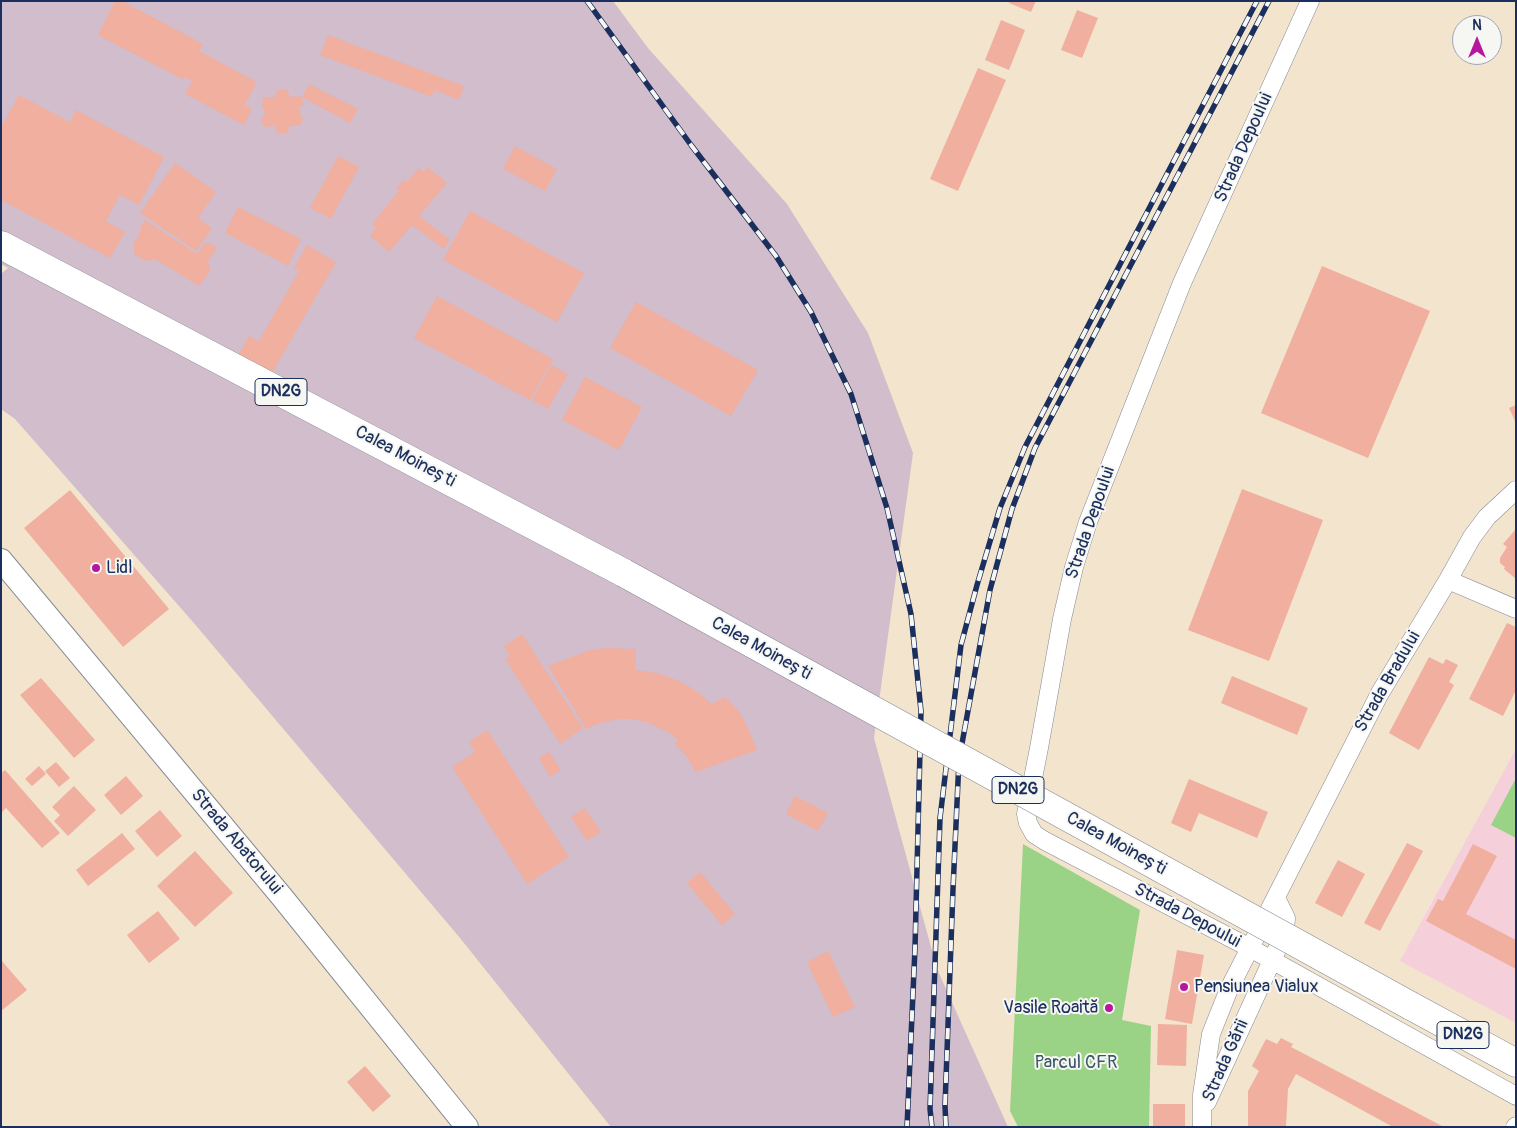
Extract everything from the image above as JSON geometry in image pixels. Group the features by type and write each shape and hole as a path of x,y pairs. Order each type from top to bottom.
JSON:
{"main road":[{"name":"Calea Moinești","path":"1,245 624,573 1516,1063"}],"street":[{"name":"Strada Depoului","path":"1310,1 1182,283 1088,522 1074,567 1062,619 1040,748 1026,814 1034,834 1044,841 1250,948 1516,1096"},
{"name":"Strada Bradului","path":"1279,893 1376,700 1472,537 1487,517 1516,490"},
{"name":"Strada Abatorului","path":"1,560 269,881 467,1127"},
{"path":"1448,580 1516,609"},
{"name":"Strada Gării","path":"1202,1120 1202,1095 1211,1034 1229,989 1279,893"},
{"name":"Strada Gării","path":"1202,1120 1286,932 1286,918 1279,893"}],"shaded area":[{"path":"1,1 613,1 648,48 787,204 868,333 913,453 874,738 937,969 1008,1127 611,1127 460,938 193,622 15,419 1,409 1,274 8,268 1,264"},
{"path":"1516,749 1516,1023 1400,961"}],"green space":[{"path":"1516,778 1516,838 1491,825"},
{"name":"Parcul CFR","path":"1023,844 1140,910 1122,1020 1151,1026 1149,1127 1018,1127 1010,1111"}],"building":[{"path":"115,1 122,1 203,44 199,51 257,82 245,105 252,109 244,125 185,94 192,81 185,77 184,80 98,35"},
{"path":"1010,1 1036,1 1031,12 1009,3"},
{"path":"1077,10 1098,18 1082,58 1061,50"},
{"path":"1001,20 1025,30 1009,70 985,60"},
{"path":"328,35 464,86 459,100 434,90 432,97 320,55"},
{"path":"978,68 1006,80 958,191 930,179"},
{"path":"309,84 358,109 350,123 302,97"},
{"path":"277,90 287,90 290,97 300,96 304,104 299,107 303,118 300,126 290,126 287,133 277,133 275,126 264,127 261,119 265,116 264,108 262,107 263,97 275,97"},
{"path":"19,95 70,122 76,110 164,157 139,205 120,195 106,221 125,232 110,258 1,200 1,128"},
{"path":"515,146 557,169 545,191 503,169"},
{"path":"338,156 359,167 331,219 310,208"},
{"path":"175,163 216,192 198,218 212,228 196,251 140,213"},
{"path":"428,167 447,183 419,216 450,240 444,249 412,225 389,252 370,236 376,228 372,224 399,191 396,189 404,180 407,182 419,168 423,172"},
{"path":"238,207 301,239 288,266 225,233"},
{"path":"470,211 584,273 557,322 443,260"},
{"path":"145,220 197,254 205,243 209,243 217,248 208,261 210,271 199,286 155,259 146,261 135,255 133,244"},
{"path":"307,245 336,262 268,380 235,361 249,336 259,341 299,271 294,268"},
{"path":"1322,266 1430,311 1368,458 1261,413"},
{"path":"437,296 553,359 530,400 414,338"},
{"path":"636,302 758,370 731,416 610,348"},
{"path":"551,365 568,374 548,409 532,400"},
{"path":"585,377 642,407 619,450 562,420"},
{"path":"1516,405 1516,423 1509,408"},
{"path":"1242,489 1323,520 1269,661 1188,630"},
{"name":"Lidl","path":"70,490 169,609 123,647 24,528"},
{"path":"1516,529 1516,579 1504,569 1505,567 1500,563 1500,558 1507,547 1503,544"},
{"path":"1507,623 1516,627 1516,690 1503,716 1469,699"},
{"path":"522,634 583,728 560,744 505,659 510,656 504,646"},
{"path":"607,648 636,649 635,670 657,673 679,681 695,690 712,704 725,697 739,711 757,750 696,772 687,757 675,744 678,740 668,732 646,722 618,719 586,729 548,666 590,650"},
{"path":"1429,657 1443,664 1446,659 1458,665 1449,682 1454,685 1419,750 1389,733"},
{"path":"1232,676 1308,708 1297,735 1221,703"},
{"path":"41,678 95,740 74,758 20,695"},
{"path":"487,730 569,857 527,884 452,767 475,752 469,742"},
{"path":"549,752 561,770 550,777 539,758"},
{"path":"56,762 70,778 59,787 45,771"},
{"path":"39,766 46,774 32,786 25,779"},
{"path":"5,770 60,833 42,848 6,808 1,813 1,773"},
{"path":"126,776 143,796 121,815 104,795"},
{"path":"1189,779 1268,812 1257,838 1199,813 1191,832 1171,823"},
{"path":"74,786 96,810 68,836 54,821 60,815 52,807"},
{"path":"795,796 828,813 818,831 786,814"},
{"path":"585,808 601,832 587,841 571,817"},
{"path":"160,810 182,836 157,857 135,831"},
{"path":"122,833 135,849 88,886 76,870"},
{"path":"1407,843 1423,851 1380,931 1364,923"},
{"path":"1473,844 1497,856 1466,914 1516,940 1516,969 1426,921 1438,899 1443,901"},
{"path":"195,851 233,893 195,927 157,886"},
{"path":"1338,860 1365,874 1342,917 1315,903"},
{"path":"700,872 735,914 722,925 687,883"},
{"path":"158,911 180,939 149,963 127,935"},
{"name":"Pensiunea Vialux","path":"1177,950 1204,955 1192,1024 1165,1019"},
{"path":"828,951 855,1007 833,1017 807,962"},
{"path":"1,960 27,990 1,1011"},
{"path":"1158,1024 1187,1025 1186,1066 1157,1065"},
{"path":"1281,1038 1293,1044 1291,1047 1444,1127 1393,1127 1296,1074 1288,1089 1286,1126 1248,1127 1248,1091 1259,1071 1252,1066 1266,1039 1277,1044"},
{"path":"365,1066 391,1096 373,1112 347,1082"},
{"path":"1153,1104 1185,1104 1185,1127 1153,1127"}],"railway":[{"path":"587,1 691,145 776,256 811,312 851,394 887,508 911,614 921,711 915,948 907,1127"},
{"path":"932,1127 930,1109 940,818 961,645 977,585 1000,508 1025,447 1257,1"},
{"path":"946,1127 945,1106 959,760 990,590 1012,509 1035,448 1269,1"}],"place":[{"name":"Lidl","path":"96,568"},
{"name":"Pensiunea Vialux","path":"1184,987"},
{"name":"Vasile Roaită","path":"1109,1008"}]}
